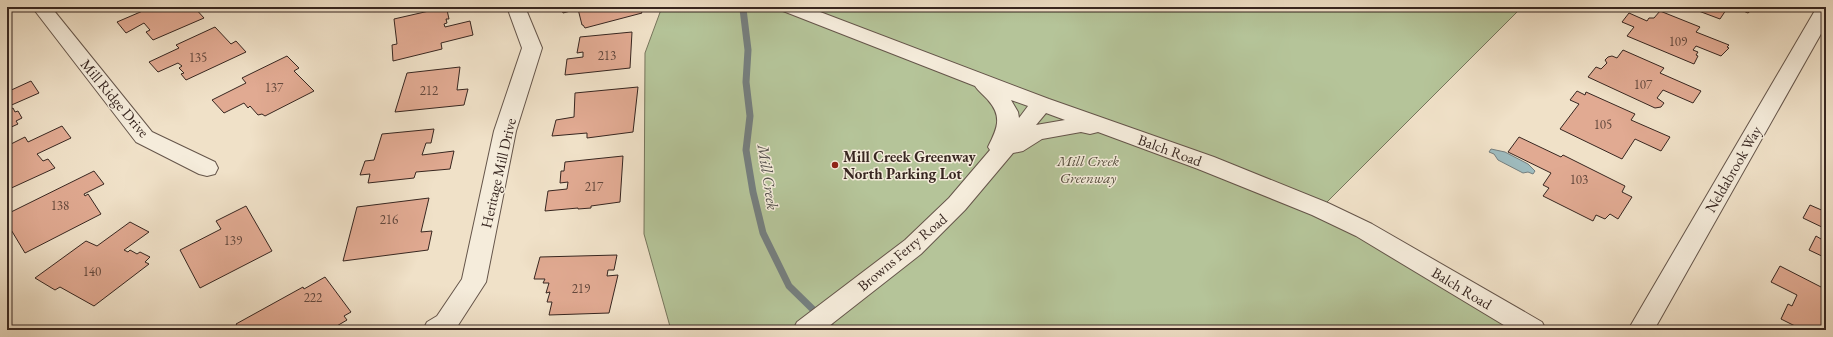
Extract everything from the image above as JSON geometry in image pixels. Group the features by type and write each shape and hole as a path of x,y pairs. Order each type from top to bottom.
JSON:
{"street":[{"name":"Mill Ridge Drive","path":"41,7 144,137 207,168"},
{"name":"Heritage Mill Drive","path":"436,330 446,323 474,282 505,131 532,48 516,7"},
{"name":"Balch Road","path":"790,7 1042,104 1206,163 1320,209 1364,230 1533,330"},
{"name":"Neldabrook Way","path":"1641,330 1826,8"},
{"name":"Browns Ferry Road","path":"979,79 1000,99 1009,113 1008,130 990,164"},
{"name":"Browns Ferry Road","path":"806,330 913,247 957,204 1042,104"},
{"name":"Browns Ferry Road","path":"990,164 1037,132 1080,125 1126,135"}],"green space":[{"name":"Mill Creek Greenway","path":"662,7 1524,7 1521,8 1320,209 1533,330 671,330 644,234 645,53"}],"water":[{"path":"1491,149 1505,152 1528,164 1535,171 1533,174 1528,172 1523,173 1498,160 1494,154 1489,152"}],"building":[{"path":"152,7 194,7 204,18 153,40 146,32 150,30 144,23 126,33 117,22"},
{"path":"561,7 639,7 642,13 585,28 582,25 578,9 563,13"},
{"path":"1688,7 1728,7 1720,19"},
{"path":"1734,7 1755,7 1748,13"},
{"path":"442,8 442,11 447,10 449,19 446,19 447,23 444,24 445,27 470,21 473,35 441,43 442,49 393,61 392,45 397,44 394,19"},
{"path":"1660,11 1700,27 1696,32 1729,45 1727,47 1729,48 1721,56 1696,46 1693,50 1698,52 1696,55 1698,56 1694,64 1627,36 1634,27 1622,22 1629,13 1647,21 1649,18 1654,18"},
{"path":"215,27 231,44 236,41 246,52 186,80 181,74 184,73 179,68 182,66 178,63 158,72 149,62 179,48 176,45"},
{"path":"632,32 630,68 565,75 567,59 583,57 583,52 577,53 580,37"},
{"path":"1623,50 1664,68 1660,73 1701,91 1693,103 1663,90 1657,98 1664,103 1661,107 1655,108 1588,77 1596,67 1601,69 1607,63 1605,60 1608,57 1612,56 1617,58"},
{"path":"287,56 299,68 294,71 314,91 265,116 262,114 258,115 250,106 248,108 244,103 224,113 212,100 246,83 242,78"},
{"path":"460,67 457,90 468,89 464,105 395,112 407,73"},
{"path":"31,81 39,93 7,107 7,92"},
{"path":"638,87 633,132 587,138 587,133 552,136 556,120 574,117 575,93"},
{"path":"1577,91 1585,95 1586,92 1635,114 1631,120 1670,137 1661,151 1635,139 1622,159 1560,129 1579,104 1570,100"},
{"path":"13,108 15,112 18,111 22,118 16,121 18,124 7,129 7,111"},
{"path":"62,126 71,138 37,154 43,161 48,159 55,168 7,190 7,146 25,137 28,142"},
{"path":"434,129 431,143 426,143 422,155 454,151 450,169 416,172 414,178 368,183 370,174 360,175 365,161 374,160 382,134"},
{"path":"1519,137 1561,157 1563,155 1625,186 1622,192 1632,197 1618,219 1610,214 1605,219 1596,215 1593,221 1543,196 1549,188 1543,185 1551,173 1508,152"},
{"path":"623,156 620,202 591,206 591,208 545,211 548,191 567,189 568,182 560,183 561,171 564,171 565,162"},
{"path":"94,171 104,184 84,194 85,196 88,194 101,214 25,253 7,223 7,214"},
{"path":"429,198 421,232 432,231 428,250 343,261 357,207"},
{"path":"1810,205 1826,212 1826,229 1803,218"},
{"path":"246,206 272,251 200,288 180,250 221,229 216,221"},
{"path":"130,222 149,232 124,250 128,252 130,250 137,254 140,252 150,257 145,262 149,264 94,306 60,287 55,290 35,278 86,241 97,246"},
{"path":"1826,229 1826,258 1809,250 1816,236 1821,239"},
{"path":"617,255 614,270 608,270 607,276 618,275 609,313 549,315 552,302 547,302 550,292 546,293 549,283 543,283 545,279 534,279 540,257"},
{"path":"1780,266 1823,288 1826,282 1826,330 1803,330 1781,319 1788,304 1792,306 1797,295 1771,282"},
{"path":"325,277 351,312 344,316 347,320 330,330 328,328 325,330 240,330 236,324 303,287 304,289"}],"waterway":[{"name":"Mill Creek","path":"747,7 743,9 748,50 746,82 750,116 746,150 753,192 763,233 789,286 834,330"}],"place":[{"name":"Mill Creek Greenway North Parking Lot","path":"835,165"}]}
